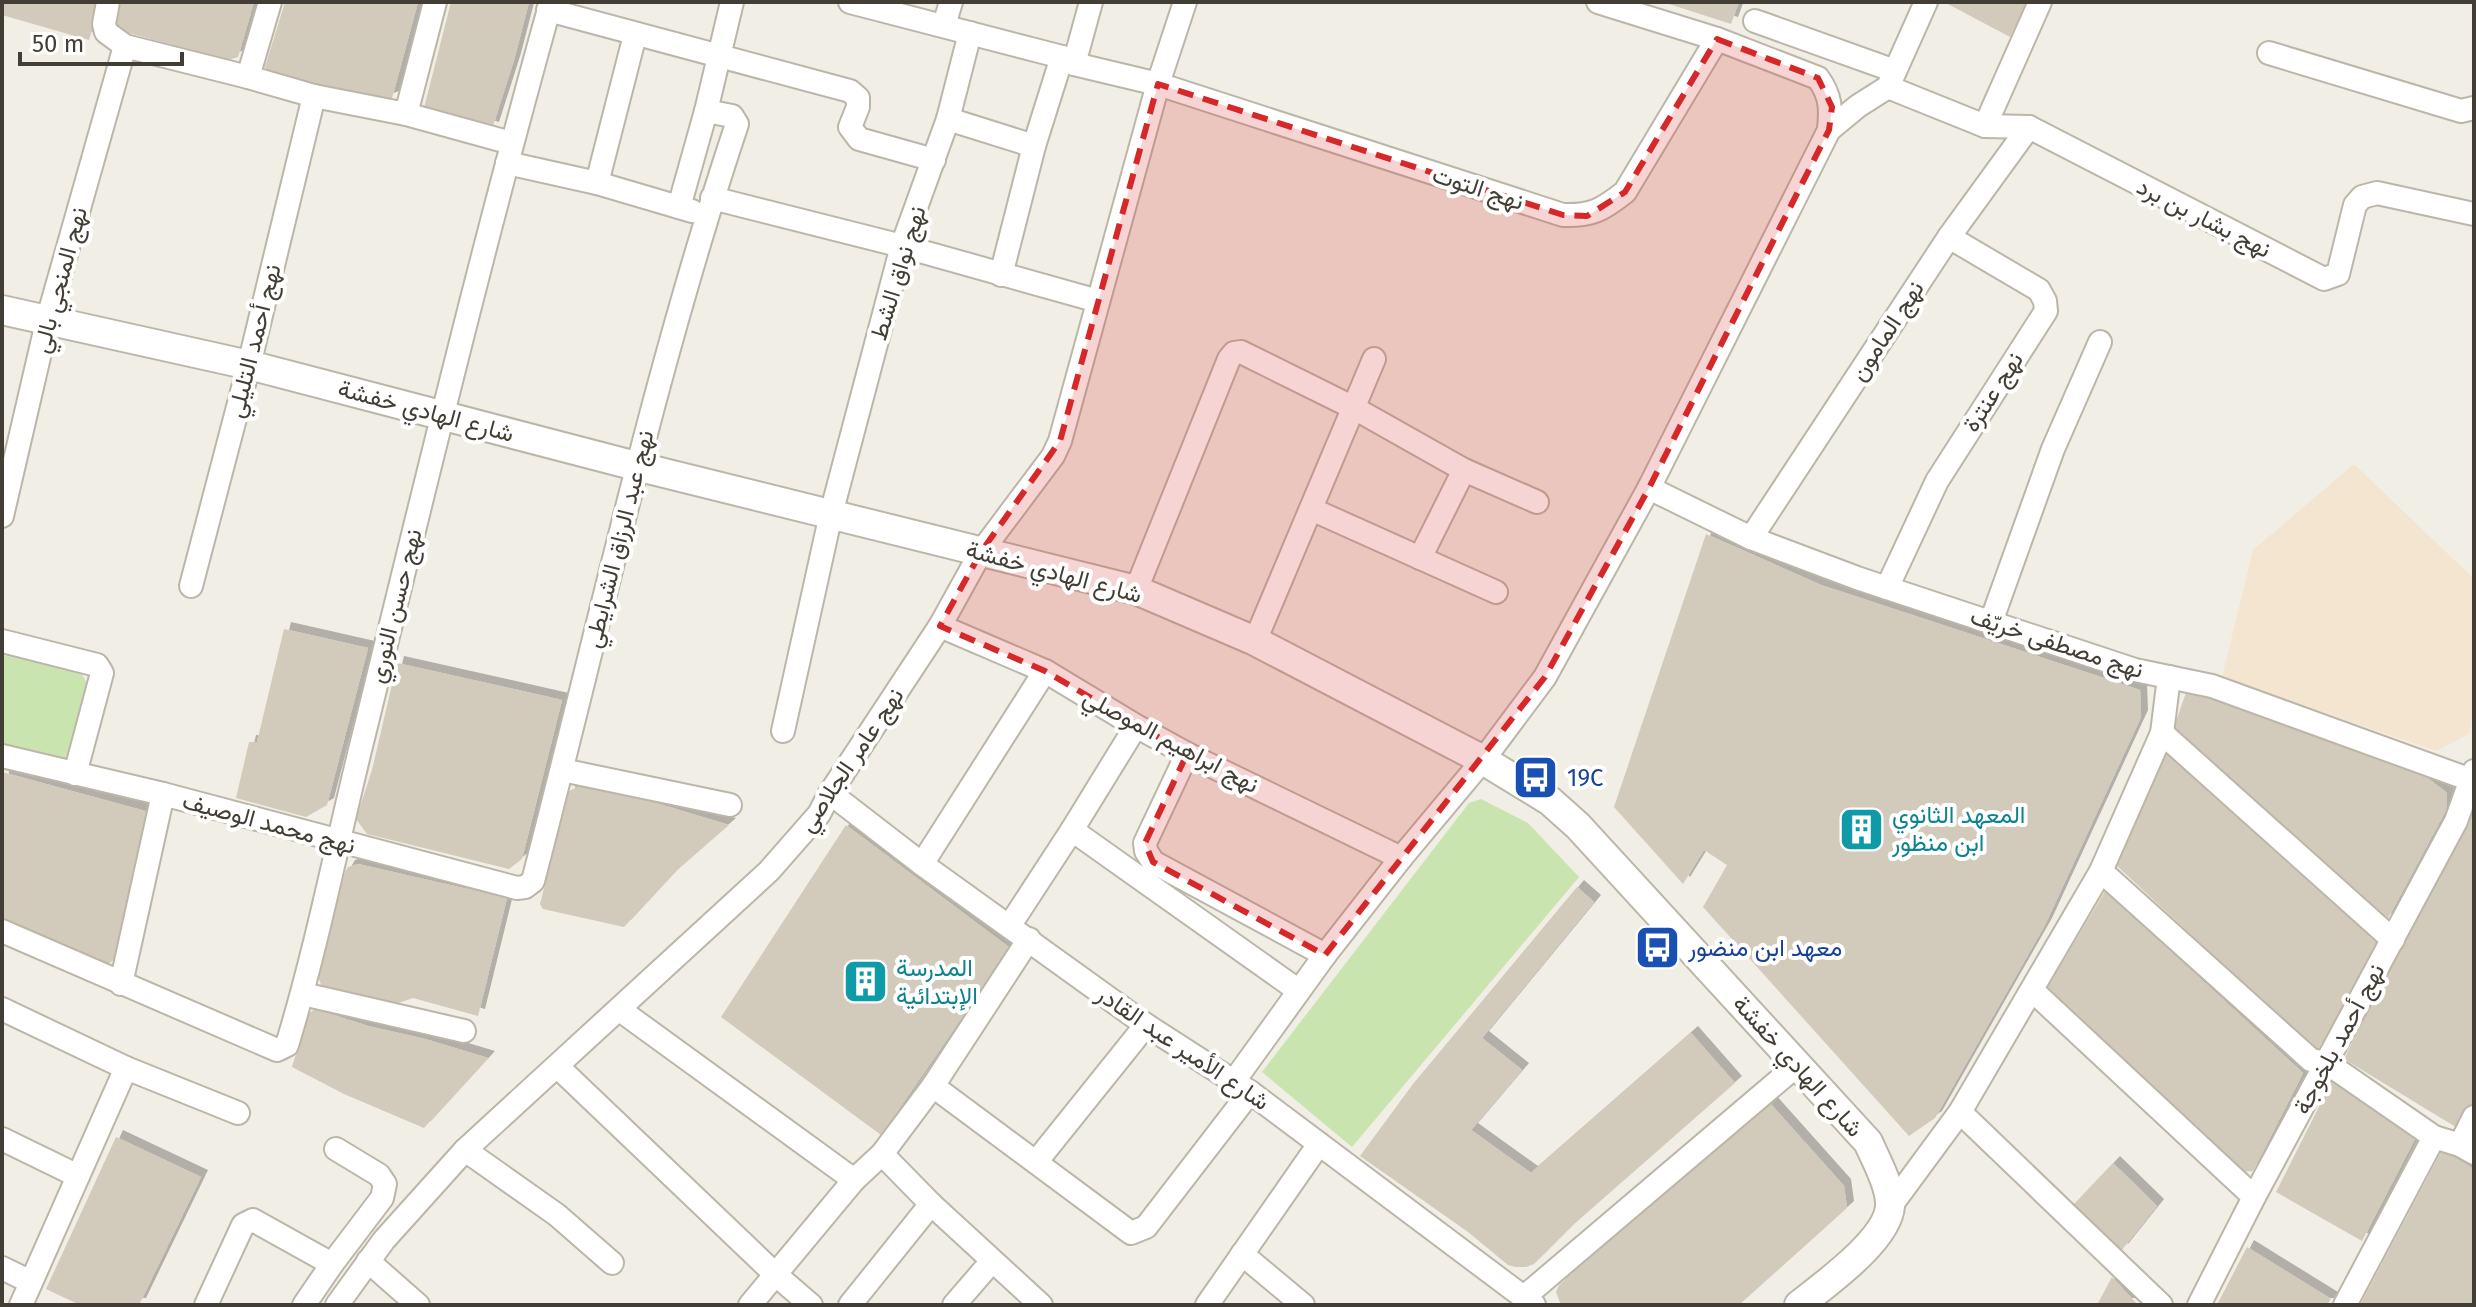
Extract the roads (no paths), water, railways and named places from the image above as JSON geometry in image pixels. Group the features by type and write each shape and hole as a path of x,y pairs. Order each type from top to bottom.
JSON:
{"street":[{"path":"108,2 104,24 106,32 125,46 314,96 406,114 597,183 679,207 709,207 902,246 1098,301"},
{"path":"248,77 270,2"},
{"path":"406,114 435,2"},
{"path":"679,207 732,2"},
{"name":"نهج التوت","path":"853,2 1158,84 1563,215 1587,216 1606,207 1625,192 1717,39"},
{"path":"944,25 951,2"},
{"path":"1001,275 1034,146 1091,2"},
{"name":"نهج عامر الجلاصي","path":"337,1305 384,1240 465,1150 769,871 819,814 940,626 981,552 1041,473 1060,441 1158,84 1185,2"},
{"path":"933,1086 1118,1225 1131,1233 1139,1232 1146,1227 1242,1086 1299,991 1325,955 1483,760 1545,677 1649,488 1829,130 1832,107 1828,91 1818,78 1747,49 1598,2"},
{"path":"1829,130 1891,79 1926,2"},
{"path":"1985,126 2040,2"},
{"path":"550,6 635,35 850,91 858,98 858,107 850,127 859,139 934,160"},
{"name":"نهج حسن النوري","path":"121,984 277,1050 287,1045 303,994 337,842 509,153 550,6"},
{"path":"1747,49 1758,11"},
{"name":"نهج بشار بن برد","path":"1758,11 1985,126 2029,127 2324,279 2338,274 2355,205 2362,197 2377,193 2474,214"},
{"name":"نهج نواق الشط","path":"783,731 831,514 902,246 948,119 970,33"},
{"path":"597,183 635,35"},
{"name":"نهج المنجي بالي","path":"2,516 48,318 125,46"},
{"path":"2269,53 2461,111 2474,108"},
{"name":"نهج أحمد التليلي","path":"191,586 249,365 314,96"},
{"name":"نهج عبد الرزاق الشرايطي","path":"533,881 636,466 709,207 737,124 732,116 706,111"},
{"path":"948,119 1034,146"},
{"name":"نهج المامون","path":"1751,538 1949,237 2029,127"},
{"name":"نهج عنترة","path":"1887,588 1937,481 2046,311 2039,290 1949,237"},
{"name":"شارع الهادي خفشة","path":"2,310 249,365 636,466 1136,590 1255,641 1483,760 1550,801 1578,826 1680,935 1868,1142 1884,1176 1890,1207"},
{"path":"1991,622 2053,449 2100,342"},
{"path":"1136,590 1234,353 1241,352 1354,408 1464,470 1537,502"},
{"path":"1255,641 1374,359"},
{"path":"1420,558 1464,470"},
{"name":"نهج مصطفى خريّف","path":"1649,488 1751,538 1887,588 2135,670 2212,686 2473,776"},
{"path":"1311,509 1496,592"},
{"name":"نهج ابراهيم الموصلي","path":"940,626 1045,671 1187,754 1401,858"},
{"path":"2,641 100,668 102,673 75,774"},
{"path":"922,864 1045,671"},
{"path":"1812,1301 1877,1235 1890,1207 1960,1112 2033,991 2101,871 2162,733 2169,677"},
{"path":"1010,925 1136,726"},
{"path":"2162,733 2393,940"},
{"path":"1187,754 1145,843 1153,862 1325,955"},
{"name":"نهج محمد الوصيف","path":"2,756 163,794 517,888 533,881"},
{"path":"562,770 730,805"},
{"name":"نهج أحمد بلخوجة","path":"2199,1305 2456,821 2473,776"},
{"name":"شارع الأمير عبد القادر","path":"830,793 922,864 1146,1025 1242,1086 1529,1301"},
{"path":"2,931 121,984 163,794"},
{"path":"1072,830 1299,991"},
{"path":"2101,871 2311,1060 2327,1063 2434,1137 2467,1149 2474,1117"},
{"path":"750,1305 854,1180 882,1154 933,1086 1029,939"},
{"path":"2033,991 2254,1197"},
{"path":"303,994 464,1031"},
{"path":"2,1009 126,1068 238,1113"},
{"path":"620,1010 854,1180"},
{"path":"1036,1162 1146,1025"},
{"path":"1529,1301 1796,1066"},
{"path":"558,1067 811,1305"},
{"path":"21,1305 126,1068"},
{"path":"1960,1112 2161,1305"},
{"path":"2345,1305 2434,1137"},
{"path":"2,1139 78,1176"},
{"path":"1207,1305 1319,1144"},
{"path":"304,1305 382,1198 385,1184 379,1175 336,1149"},
{"path":"465,1150 557,1215 612,1263"},
{"path":"882,1154 931,1204 1041,1305"},
{"path":"850,1305 931,1204"},
{"path":"206,1305 243,1225 248,1221 253,1220 332,1264"},
{"path":"1242,1254 1303,1305"},
{"path":"368,1261 418,1305"},
{"path":"954,1305 992,1261"},
{"path":"2,1268 31,1282"}],"place":[{"name":"19C","path":"1536,778"},
{"name":"المعهد الثانوي ابن منظور","path":"1861,829"},
{"name":"معهد ابن منضور","path":"1657,948"},
{"name":"المدرسة الإبتدائية","path":"865,982"}]}
